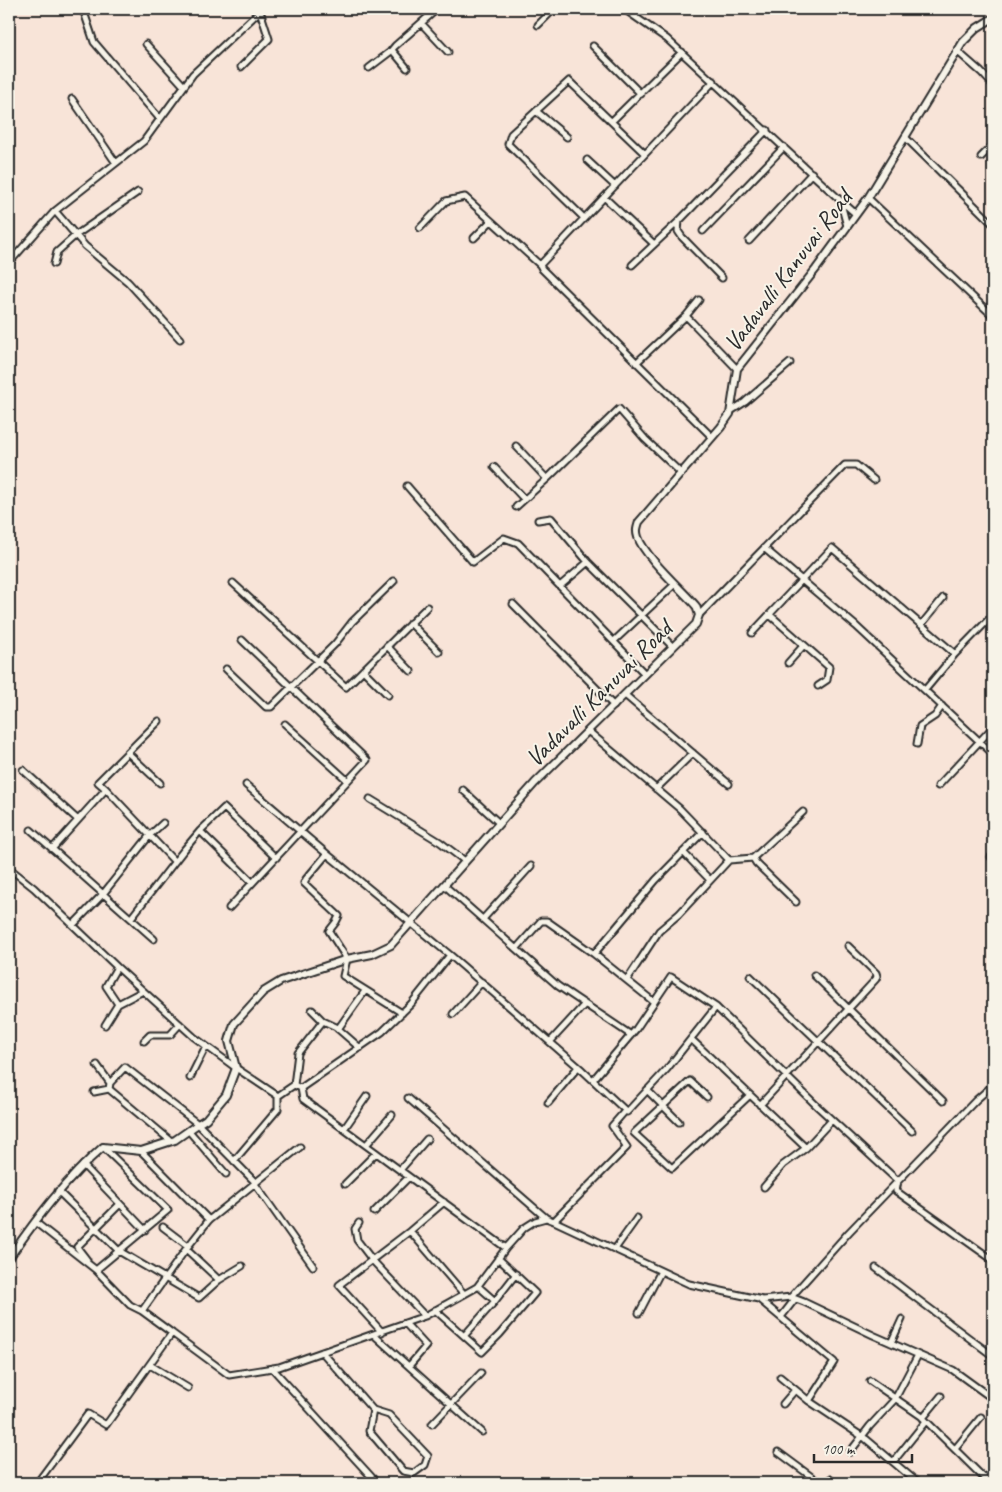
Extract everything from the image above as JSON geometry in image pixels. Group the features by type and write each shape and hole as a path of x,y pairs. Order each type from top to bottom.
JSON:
{"street":[{"path":"84,9 94,42 160,120"},
{"path":"369,68 437,9"},
{"path":"538,25 554,9"},
{"path":"624,9 667,39 682,52 856,214"},
{"path":"635,16 642,9"},
{"path":"9,263 55,211 144,141 193,74 261,10 268,39 241,67"},
{"name":"Vadavalli Kanuvai Road","path":"236,1068 229,1041 234,1024 263,992 281,982 347,959 372,954 391,945 536,783 696,624 699,615 696,606 647,553 638,538 636,529 639,522 721,427 730,411 737,368 816,269 868,198 962,42 977,28 993,18"},
{"path":"421,23 448,52"},
{"path":"146,44 184,86"},
{"path":"594,46 640,94"},
{"path":"392,50 407,68"},
{"path":"957,51 981,72 993,86"},
{"path":"612,121 682,52"},
{"path":"584,218 508,144 510,134 569,81 645,154"},
{"path":"540,265 714,82"},
{"path":"72,99 116,163"},
{"path":"536,111 567,137"},
{"path":"632,265 679,221 767,130"},
{"path":"904,137 993,224"},
{"path":"981,157 993,145"},
{"path":"703,231 784,147"},
{"path":"587,160 615,186"},
{"path":"749,241 812,174"},
{"path":"54,264 57,252 76,236 138,192"},
{"path":"420,228 446,201 465,197 540,265 712,437"},
{"path":"604,197 654,244"},
{"path":"868,198 993,316"},
{"path":"840,200 847,226"},
{"path":"55,211 85,246 128,282 180,339"},
{"path":"474,238 491,221"},
{"path":"679,221 678,231 722,278"},
{"path":"636,363 686,316 699,300"},
{"path":"686,316 737,368"},
{"path":"730,411 745,402 790,363"},
{"path":"516,507 620,409 645,438 681,473"},
{"path":"516,446 547,479"},
{"path":"699,615 845,465 856,464 874,480"},
{"path":"494,467 524,499"},
{"path":"407,486 473,562 504,538 518,543 645,674"},
{"path":"538,520 550,518 588,562 673,647"},
{"path":"764,548 856,626 993,754"},
{"path":"752,633 832,548 955,654"},
{"path":"560,586 588,562"},
{"path":"226,668 266,707 271,706 292,688 335,644 352,622 394,581"},
{"path":"233,583 346,687 427,607"},
{"path":"614,641 675,584"},
{"path":"922,625 943,598"},
{"path":"513,604 614,706"},
{"path":"770,615 829,667 827,680 818,686"},
{"path":"925,690 955,654 993,615"},
{"path":"410,623 439,652"},
{"path":"229,908 367,760 242,640"},
{"path":"788,663 804,645"},
{"path":"387,646 411,671"},
{"path":"363,670 388,695"},
{"path":"625,695 729,784"},
{"path":"917,744 920,726 935,716 942,706"},
{"path":"159,721 98,782 174,861"},
{"path":"285,724 347,780"},
{"path":"938,786 993,728"},
{"path":"588,731 680,809 729,860"},
{"path":"128,753 160,783"},
{"path":"656,789 693,753"},
{"path":"23,770 78,820"},
{"path":"246,785 482,982 625,1110"},
{"path":"52,849 106,789"},
{"path":"463,790 499,823"},
{"path":"370,799 440,842 465,861"},
{"path":"131,918 200,830 224,808 276,858"},
{"path":"627,980 658,931 678,914 729,860 753,858 803,812"},
{"path":"73,925 103,894 150,835 163,823"},
{"path":"31,830 154,938"},
{"path":"200,830 252,882"},
{"path":"594,954 656,880 703,832"},
{"path":"683,852 710,880"},
{"path":"327,854 304,883 339,916 329,931 347,959 344,976 402,1014"},
{"path":"753,858 796,902"},
{"path":"482,919 531,866"},
{"path":"9,868 34,888 180,1024 206,1046 278,1096"},
{"path":"444,885 558,986 631,1035"},
{"path":"516,949 541,921 547,921 594,954 654,1002"},
{"path":"760,1105 876,979 876,973 848,946"},
{"path":"301,1088 382,1032 411,1004 450,955"},
{"path":"117,967 106,986 118,1004"},
{"path":"814,975 943,1101"},
{"path":"750,976 912,1131"},
{"path":"593,1080 631,1035 671,977 716,1008 898,1181"},
{"path":"453,1014 482,982"},
{"path":"105,1025 118,1004 143,991"},
{"path":"338,1028 365,991"},
{"path":"550,1042 585,1004"},
{"path":"554,1221 626,1147 612,1126 625,1110 627,1112 667,1069 716,1008"},
{"path":"312,1010 323,1021 338,1028 360,1048"},
{"path":"294,1086 298,1053 323,1021"},
{"path":"144,1041 150,1035 170,1035 180,1024"},
{"path":"691,1039 806,1148"},
{"path":"190,1078 206,1046"},
{"path":"97,1066 110,1082"},
{"path":"109,1089 110,1082 125,1067 198,1124 255,1183 313,1266"},
{"path":"548,1102 578,1067"},
{"path":"9,1258 58,1191 103,1147 141,1151 175,1140 206,1119 226,1095 236,1068"},
{"path":"707,1097 690,1081 634,1134 672,1168 750,1095"},
{"path":"781,1318 793,1298 849,1232 976,1100 993,1085"},
{"path":"278,1096 294,1086 301,1088"},
{"path":"301,1088 303,1099 506,1248"},
{"path":"94,1092 109,1089"},
{"path":"109,1089 171,1141"},
{"path":"647,1090 679,1122"},
{"path":"234,1160 278,1109 278,1096"},
{"path":"344,1129 367,1096"},
{"path":"408,1098 546,1218 689,1284 759,1300 793,1298 953,1370 993,1399"},
{"path":"366,1145 392,1115"},
{"path":"764,1187 783,1165 806,1148 832,1120"},
{"path":"189,1131 226,1174"},
{"path":"400,1170 427,1139"},
{"path":"96,1270 168,1210 103,1147"},
{"path":"142,1311 209,1220 300,1147"},
{"path":"141,1151 209,1220"},
{"path":"345,1184 376,1152"},
{"path":"83,1165 145,1230"},
{"path":"374,1212 409,1177"},
{"path":"898,1181 896,1192 993,1260"},
{"path":"58,1191 119,1251 199,1298 219,1280 242,1266"},
{"path":"382,1332 339,1285 410,1232 444,1202"},
{"path":"88,1260 77,1247 120,1204"},
{"path":"35,1222 96,1270 130,1305 142,1311 229,1375 272,1368 374,1335 425,1316 478,1286 498,1258 524,1228 535,1221 546,1218"},
{"path":"615,1250 637,1218"},
{"path":"359,1223 355,1229 357,1240 372,1261 425,1316"},
{"path":"163,1227 219,1280"},
{"path":"410,1232 464,1294"},
{"path":"435,1310 482,1352 500,1334 535,1292 498,1258"},
{"path":"876,1268 993,1356"},
{"path":"639,1313 661,1271"},
{"path":"464,1336 516,1274"},
{"path":"478,1286 495,1301"},
{"path":"759,1300 834,1362 809,1401"},
{"path":"891,1343 902,1319"},
{"path":"405,1323 426,1346 409,1366"},
{"path":"36,1483 88,1414 106,1425 172,1333"},
{"path":"374,1335 482,1432"},
{"path":"322,1352 373,1410 390,1414 428,1456 425,1465 414,1473 402,1471 369,1431 373,1410"},
{"path":"850,1452 895,1399 918,1355"},
{"path":"150,1365 188,1388"},
{"path":"272,1368 377,1483"},
{"path":"432,1424 480,1373"},
{"path":"780,1377 809,1401 862,1436 918,1483"},
{"path":"870,1381 925,1419 984,1481 993,1470"},
{"path":"783,1404 795,1390"},
{"path":"893,1462 941,1396"},
{"path":"955,1449 981,1417"},
{"path":"778,1452 820,1483"}]}
